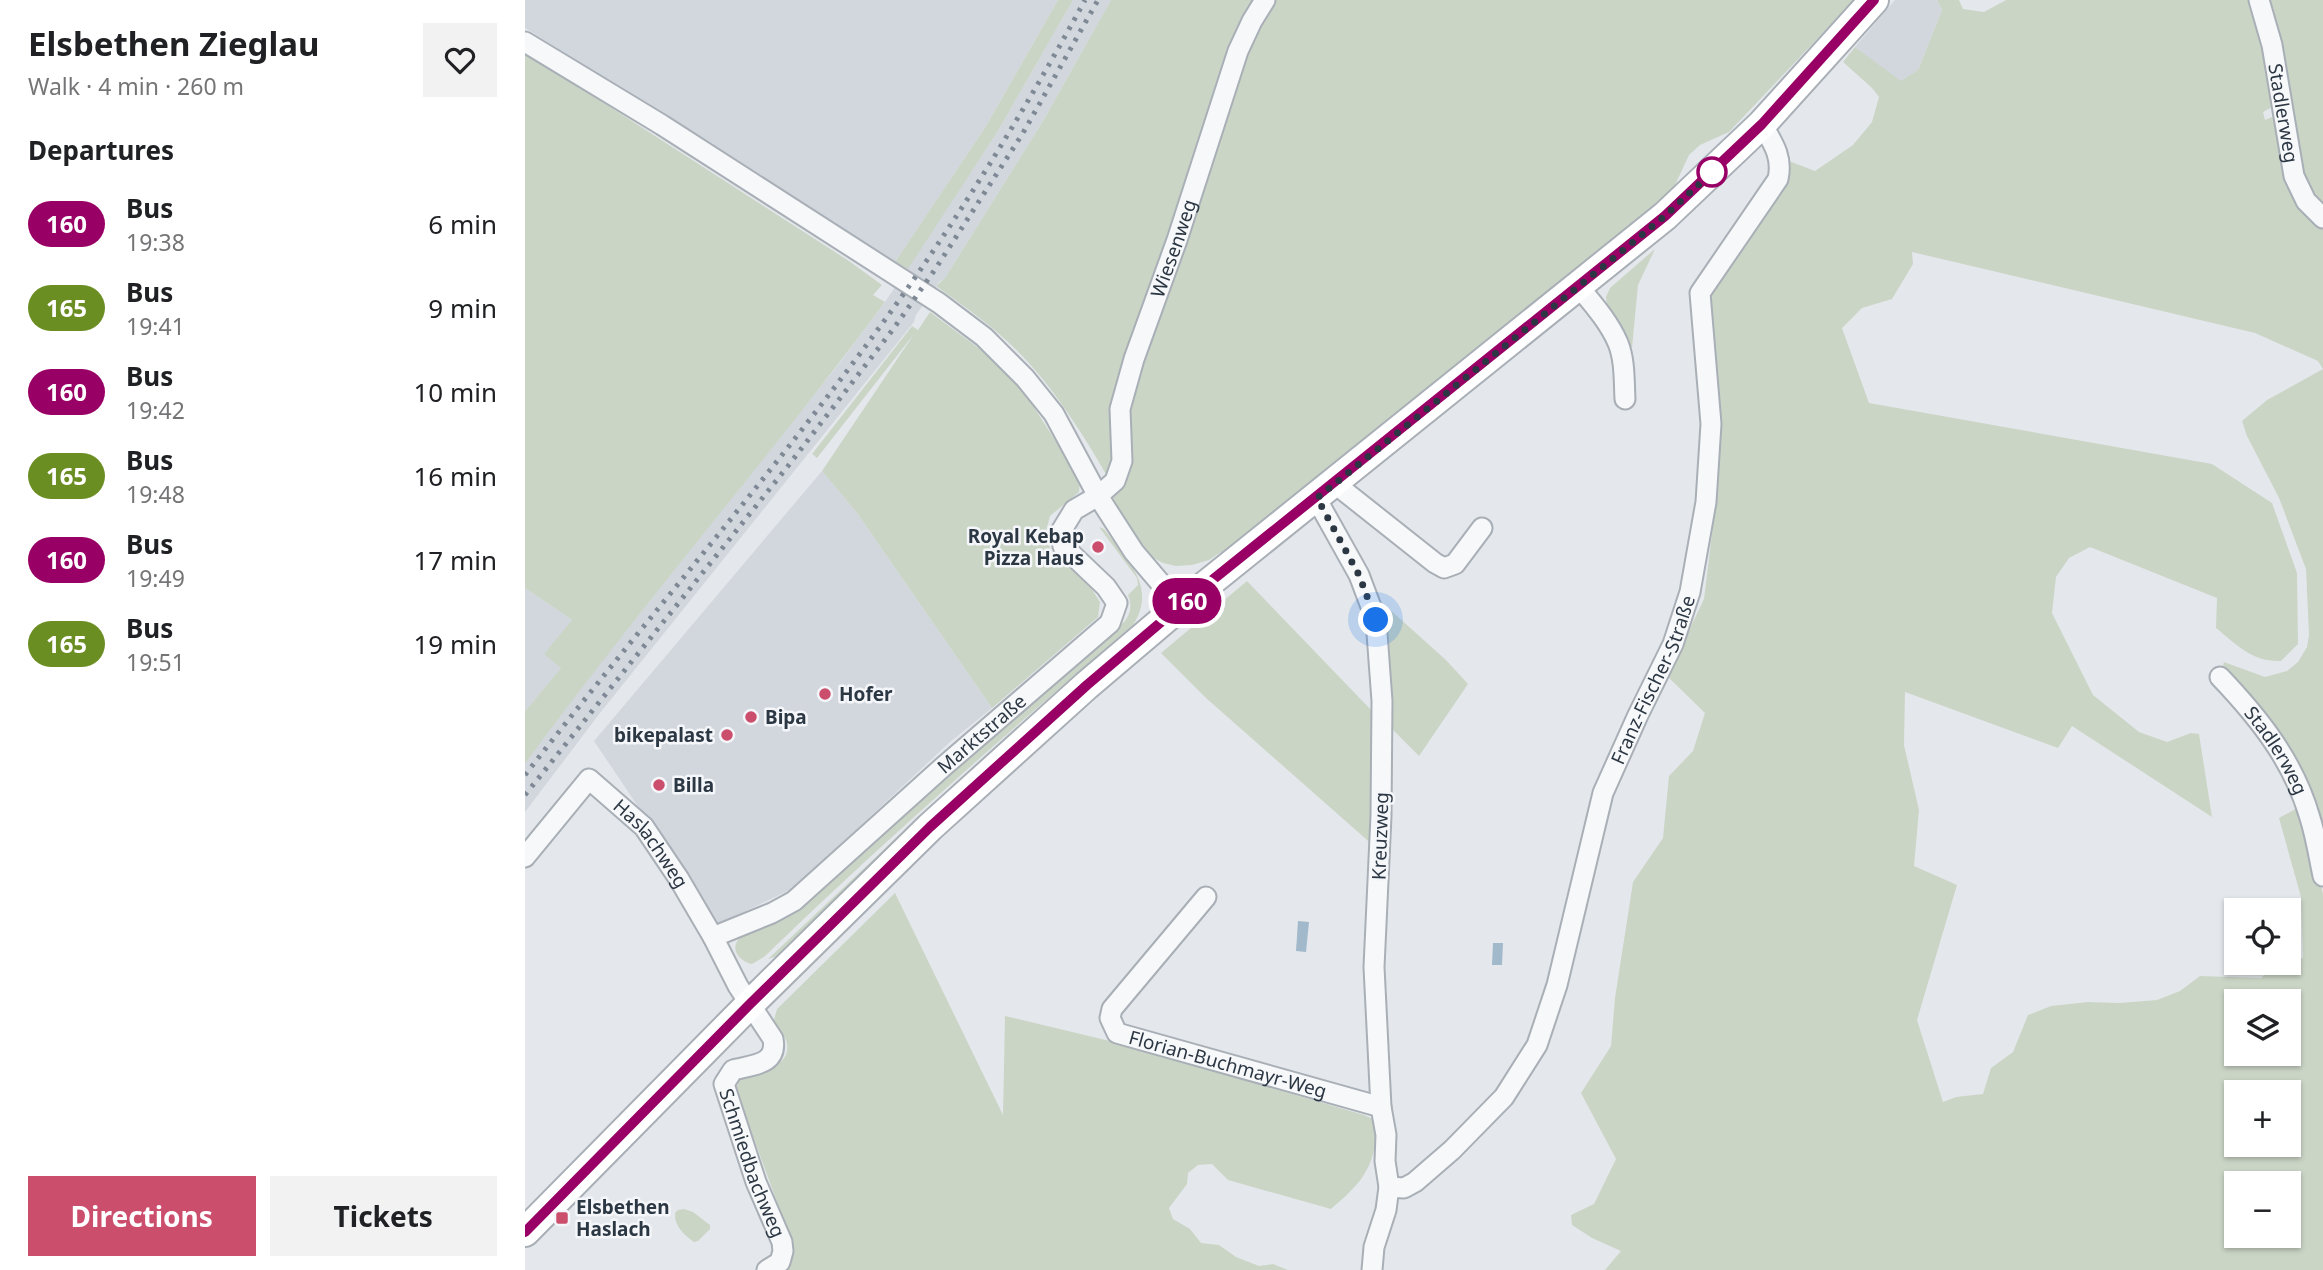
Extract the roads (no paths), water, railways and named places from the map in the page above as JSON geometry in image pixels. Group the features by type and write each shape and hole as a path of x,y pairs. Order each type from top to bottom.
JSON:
{"main road":[{"path":"525,1232 750,1004 930,827 1087,685 1180,606 1665,216 1762,124 1874,0"}],"street":[{"name":"Wiesenweg","path":"1098,496 1115,481 1122,461 1120,409 1134,359 1177,240 1238,51 1265,0"},
{"name":"Stadlerweg","path":"2259,0 2272,46 2294,176 2306,201 2323,218"},
{"path":"525,42 662,125 939,303 984,337 1054,414 1098,496 1134,552 1180,606"},
{"name":"Franz-Fischer-Straße","path":"1389,1187 1405,1188 1452,1150 1504,1097 1537,1045 1557,985 1603,793 1673,644 1690,592 1706,502 1711,424 1700,293 1778,179 1781,164 1762,124"},
{"path":"1579,287 1600,312 1618,344 1625,399"},
{"path":"1325,490 1444,568 1455,564 1482,528"},
{"name":"Kreuzweg","path":"1325,490 1376,620 1382,701 1381,828 1374,967 1381,1107 1386,1135 1385,1161 1389,1187 1386,1210 1374,1247 1373,1270"},
{"name":"Marktstraße","path":"713,937 794,901 944,766 1110,623 1117,603 1106,587 1063,546 1060,533 1074,510 1098,496"},
{"name":"Stadlerweg","path":"2220,677 2273,738 2292,770 2310,817 2323,876"},
{"name":"Haslachweg","path":"525,857 589,779 644,827 679,879 750,1004"},
{"name":"Florian-Buchmayr-Weg","path":"1206,897 1112,1009 1110,1018 1117,1032 1381,1107"},
{"name":"Schmiedbachweg","path":"750,1004 773,1039 775,1048 772,1056 765,1061 733,1070 724,1084 756,1182 782,1242 780,1262 767,1270"}],"water":[{"path":"1298,921 1309,922 1306,952 1296,951"},
{"path":"1493,943 1503,943 1502,965 1492,965"}],"railway":[{"path":"525,775 759,484 895,306 995,156 1085,0"},
{"path":"525,795 788,466 894,328 1023,133 1098,0"}],"place":[{"name":"Royal Kebap Pizza Haus","path":"1098,547"},
{"name":"Hofer","path":"825,694"},
{"name":"Bipa","path":"751,717"},
{"name":"bikepalast","path":"727,735"},
{"name":"Billa","path":"659,785"},
{"name":"Elsbethen Haslach","path":"562,1218"}]}
